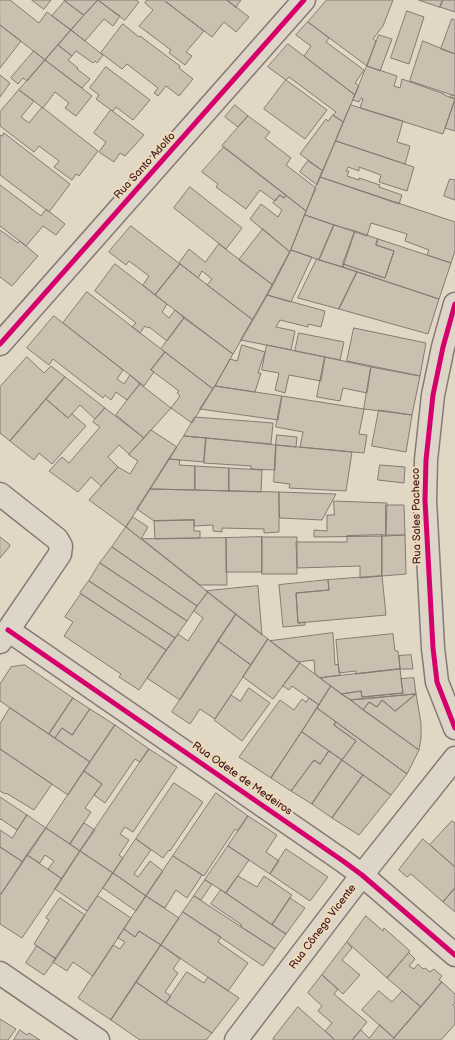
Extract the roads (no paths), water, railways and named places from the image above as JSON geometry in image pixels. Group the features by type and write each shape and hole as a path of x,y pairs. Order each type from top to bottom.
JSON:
{"street":[{"name":"Rua Santo Adolfo","path":"0,344 304,0"},
{"name":"Rua Sales Pacheco","path":"455,304 443,347 433,396 426,460 425,500 432,648 437,682 455,728"},
{"path":"0,494 57,539 61,546 60,554 4,636"},
{"name":"Rua Odete de Medeiros","path":"4,636 312,839 362,875 455,955"},
{"name":"Rua Cônego Vicente","path":"236,1040 362,875 455,758"},
{"path":"0,973 98,1040"}]}
